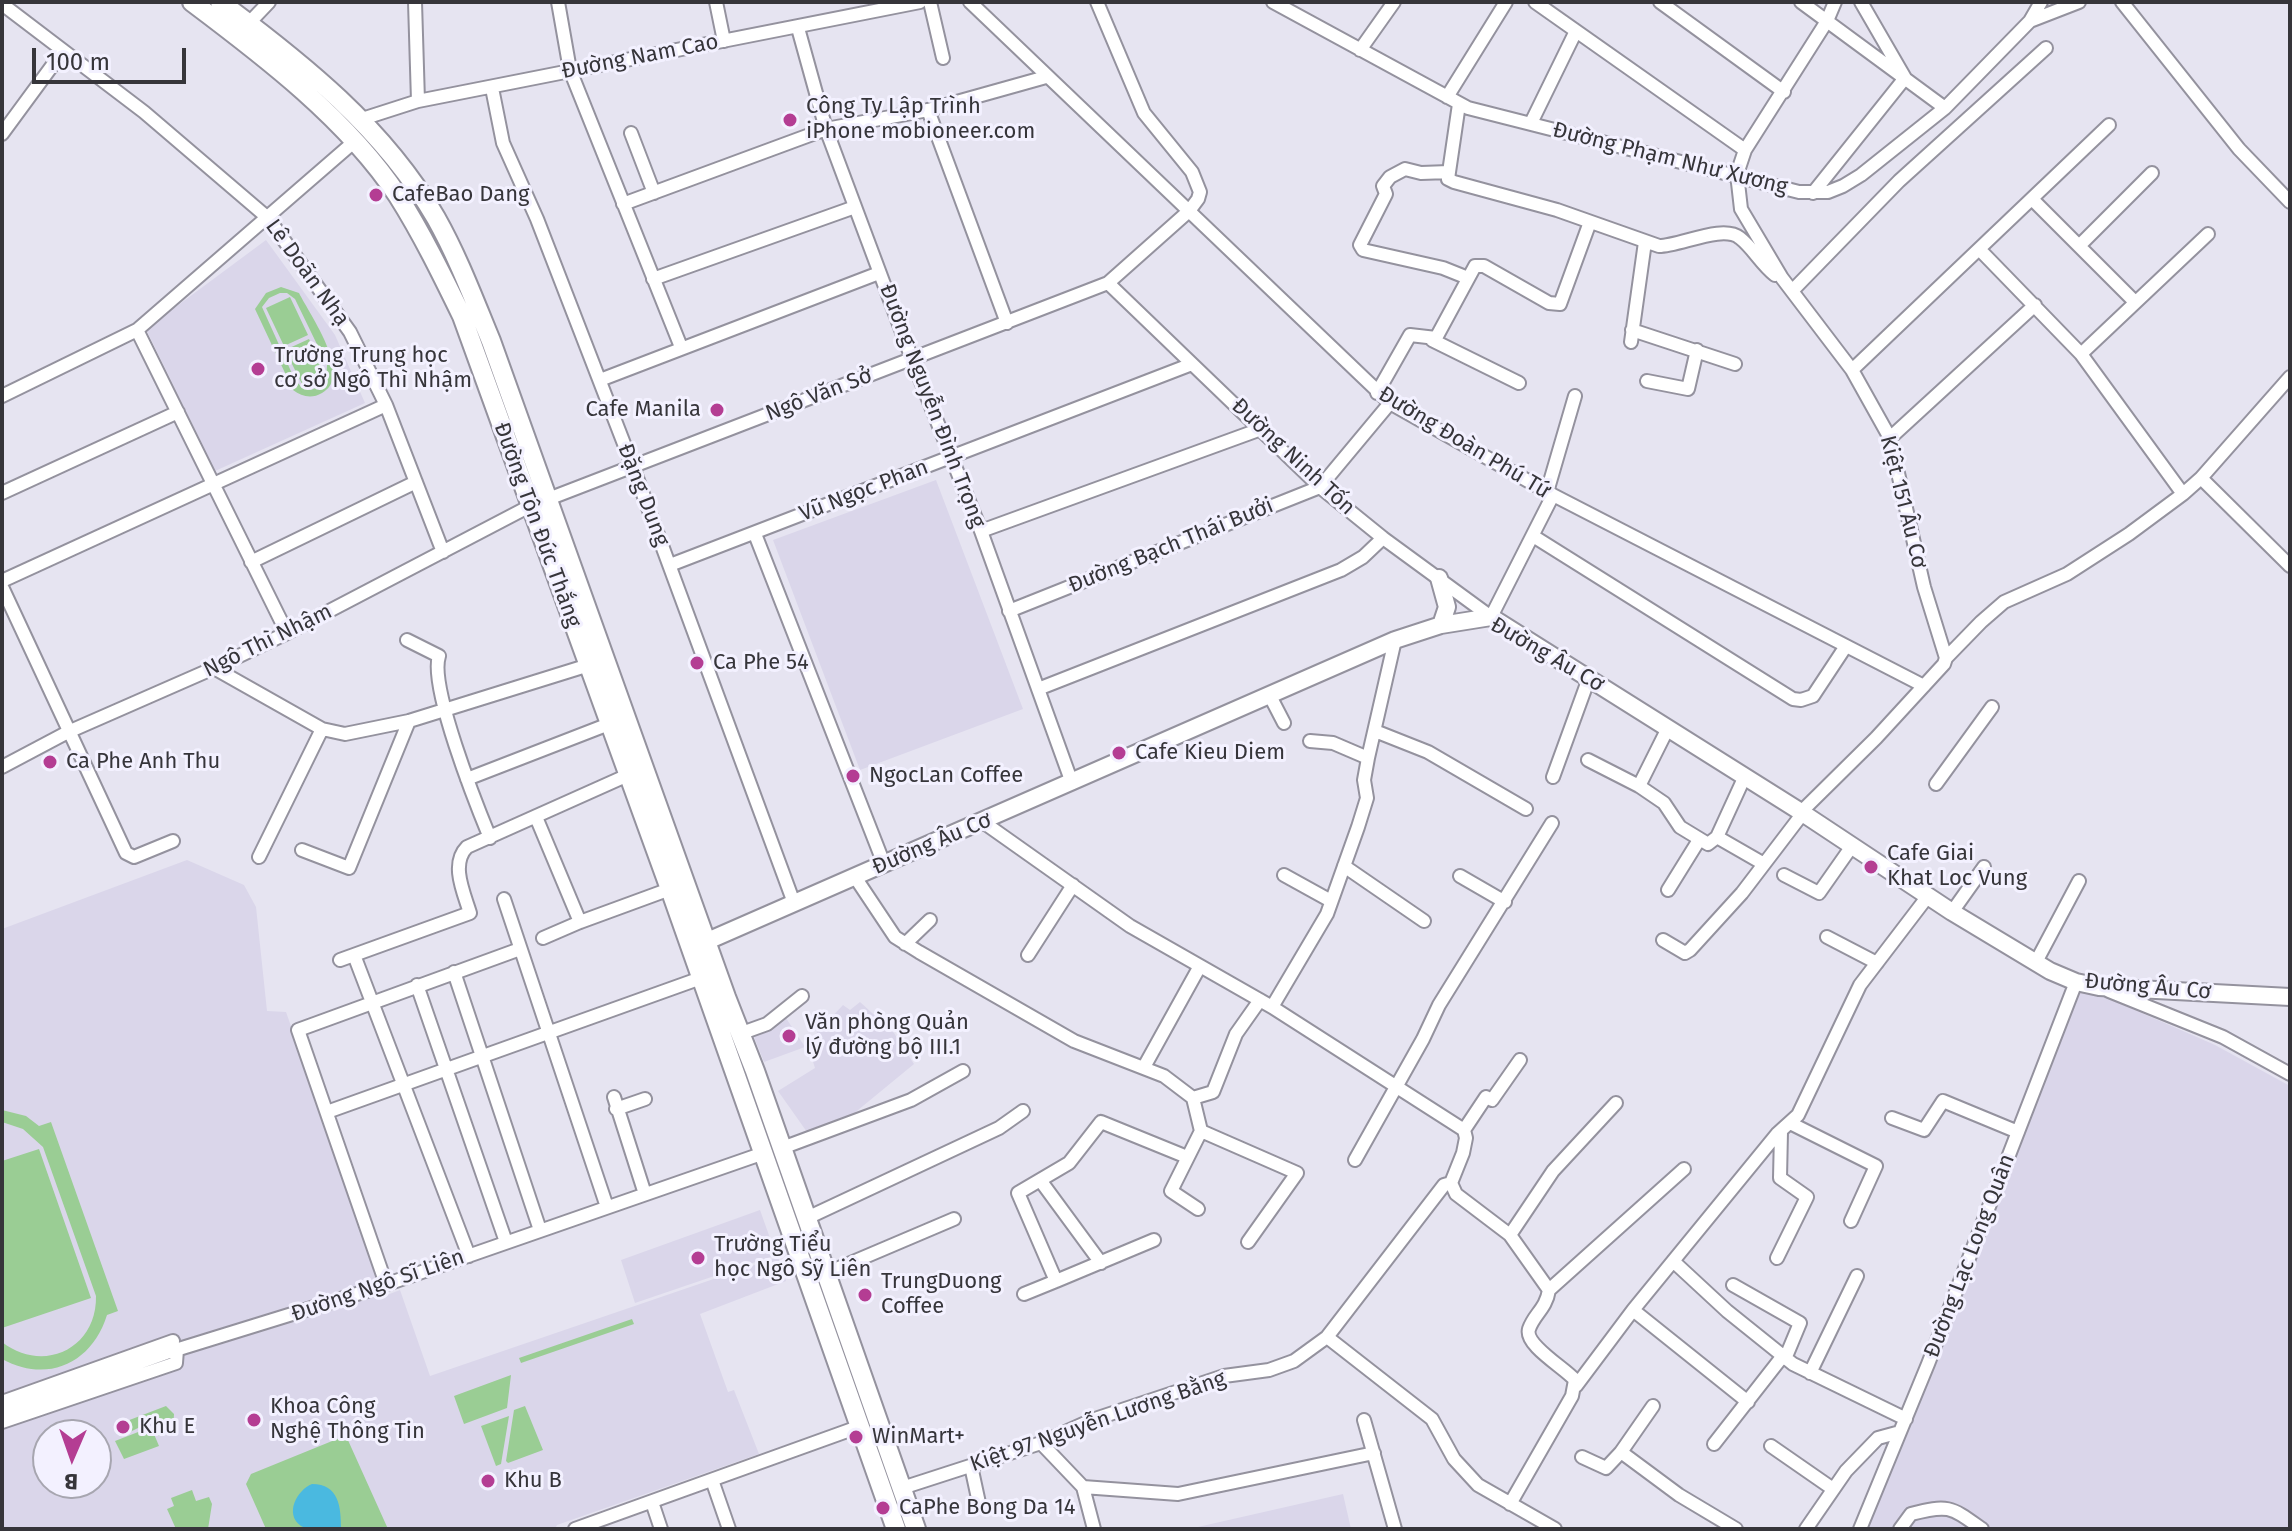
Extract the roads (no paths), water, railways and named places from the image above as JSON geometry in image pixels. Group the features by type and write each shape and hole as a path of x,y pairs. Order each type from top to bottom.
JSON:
{"highway":[{"name":"Đường Tôn Đức Thắng","path":"192,2 286,77 355,141 397,194 427,246 462,316 670,889 699,945"},
{"name":"Đường Tôn Đức Thắng","path":"220,2 362,119 405,171 436,218 461,268 491,341 548,499 699,945"},
{"path":"699,945 701,978 773,1150 807,1218 916,1529"},
{"path":"699,945 742,1033 802,1262 896,1529"},
{"path":"802,1262 824,1264"}],"main road":[{"path":"1439,578 1447,607 1441,625"},
{"name":"Đường Âu Cơ","path":"699,945 1395,640 1441,625 1491,617 1802,812 1952,912 2076,982 2099,987 2290,997"}],"street":[{"path":"249,23 269,2"},
{"path":"415,2 418,101"},
{"path":"558,2 570,70 681,347"},
{"path":"716,2 724,41"},
{"name":"Đường Nam Cao","path":"362,119 418,101 920,2"},
{"path":"930,2 943,58"},
{"name":"Đường Đoàn Phú Tứ","path":"970,2 1390,403 1550,494 1924,686"},
{"path":"1097,2 1144,113 1192,172 1200,192 1189,211 1108,283"},
{"name":"Đường Phạm Như Xương","path":"1273,2 1468,108 1813,193 1843,186 1861,175 1945,108 2030,21"},
{"path":"1360,50 1394,2"},
{"path":"1506,2 1453,100 1448,179 1557,210 1645,242 1670,246 1720,233 1736,235 1761,263 1782,278"},
{"path":"1535,2 1745,150"},
{"path":"1660,2 1784,92"},
{"path":"1801,2 1945,108"},
{"path":"1737,174 1745,150 1784,92 1827,21 1835,2"},
{"path":"1861,2 1905,78"},
{"path":"2030,21 2041,2"},
{"path":"2030,21 2079,2"},
{"path":"2122,2 2230,139 2290,202"},
{"name":"Lê Doãn Nhạ","path":"2,4 144,112 268,218 350,332 386,405 443,552"},
{"name":"Đường Nguyễn Đình Trọng","path":"798,28 826,129 912,359 981,531 1072,783"},
{"path":"1531,123 1576,31"},
{"path":"1793,290 1899,181 2046,48"},
{"path":"2,134 63,51"},
{"path":"623,204 826,129 928,110 1046,77"},
{"path":"1813,193 1905,78"},
{"name":"Đặng Dung","path":"492,88 503,143 537,219 600,380 794,903"},
{"path":"928,110 1007,323"},
{"path":"1852,370 2109,125"},
{"path":"631,133 654,193"},
{"path":"2,396 137,330 355,141"},
{"path":"1449,172 1421,173 1404,169 1386,181 1383,186 1386,194 1360,244 1363,250 1443,268 1468,278"},
{"path":"2079,246 2152,173"},
{"name":"Kiệt 151 Âu Cơ","path":"1737,174 1741,209 1782,278 1852,370 1890,438 1924,587 1946,658"},
{"path":"2033,200 2135,302"},
{"path":"653,279 855,207"},
{"path":"1432,340 1436,338 1475,266 1484,266 1549,303 1560,304 1590,222"},
{"path":"2081,354 2208,234"},
{"path":"1645,242 1632,336 1697,350 1735,364"},
{"path":"1980,250 2081,354 2183,494"},
{"path":"600,380 879,273"},
{"name":"Ngô Văn Sở","path":"530,506 1108,283"},
{"name":"Đường Ninh Tốn","path":"1108,283 1320,487 1383,538 1491,617"},
{"path":"1890,438 2035,305"},
{"path":"137,330 287,633"},
{"path":"1377,393 1410,335 1432,340 1519,383"},
{"path":"1647,381 1688,389 1697,350"},
{"name":"Vũ Ngọc Phan","path":"670,565 1192,364"},
{"path":"1663,940 1688,953 1742,893 1802,812 1924,686 1946,658 2004,602 2067,574 2183,494 2201,478 2290,377"},
{"path":"1491,617 1533,536 1550,494 1575,396"},
{"name":"Đường Bạch Thái Bưởi","path":"1009,611 1320,487 1390,403"},
{"path":"2,581 386,405"},
{"path":"2,493 178,412"},
{"path":"981,531 1261,429"},
{"path":"2201,478 2290,566"},
{"path":"251,562 416,482"},
{"name":"Ngô Thì Nhậm","path":"2,767 68,732 287,633 530,506"},
{"path":"755,534 884,864"},
{"path":"1533,536 1793,699 1813,696 1846,646"},
{"path":"1038,689 1341,570 1363,557 1383,538"},
{"path":"2,587 126,853 134,857 173,841"},
{"path":"407,640 439,656 435,671 467,779 490,838"},
{"path":"1193,1098 1213,1092 1236,1034 1266,1004 1327,914 1367,798 1364,780 1395,640"},
{"path":"214,668 322,729 345,734 409,721 589,665"},
{"path":"1553,777 1589,678"},
{"path":"1270,696 1284,723"},
{"path":"1936,784 1992,707"},
{"path":"302,850 349,868 409,721"},
{"path":"467,779 609,724"},
{"path":"1639,786 1668,728"},
{"path":"259,857 322,729"},
{"path":"1375,731 1428,752 1526,809"},
{"path":"1310,741 1333,743 1368,758"},
{"path":"1588,760 1639,786 1664,803 1680,827 1708,844 1717,837 1745,776"},
{"path":"340,960 470,913 459,871 460,858 467,847 628,775"},
{"path":"536,817 580,922"},
{"path":"983,822 1130,926 1266,1004 1464,1130 1463,1153 1451,1183 1456,1194 1510,1235 1549,1290"},
{"path":"1355,1160 1439,1005 1552,823"},
{"path":"1717,837 1764,864"},
{"path":"1668,890 1699,840"},
{"path":"1784,875 1819,893 1852,846"},
{"path":"1344,866 1424,921"},
{"path":"1952,912 1984,867"},
{"path":"1284,875 1331,901"},
{"path":"1460,876 1505,902"},
{"path":"855,877 895,937 905,944 1074,1041 1164,1076 1193,1098 1201,1131 1171,1191 1198,1209"},
{"path":"2036,962 2079,881"},
{"path":"1028,955 1073,885"},
{"path":"543,938 670,889"},
{"path":"1510,1504 1576,1386 1673,1261 1798,1115 1860,985 1928,896"},
{"path":"504,899 607,1207"},
{"path":"905,944 930,920"},
{"path":"1827,937 1877,963"},
{"path":"386,1284 298,1030 520,949"},
{"path":"354,955 469,1256"},
{"path":"1144,1067 1200,966"},
{"path":"454,972 540,1230"},
{"path":"327,1112 701,978"},
{"name":"Đường Lạc Long Quân","path":"1860,1529 2076,982"},
{"path":"417,985 506,1242"},
{"path":"2099,987 2223,1037 2290,1074"},
{"path":"742,1033 767,1024 802,996"},
{"path":"1464,1130 1486,1097 1492,1100 1520,1060"},
{"name":"Đường Ngô Sĩ Liên","path":"2,1412 172,1348 386,1284 773,1150 911,1100 963,1071"},
{"path":"645,1099 615,1103 645,1194"},
{"path":"1892,1118 1924,1130 1943,1101 2018,1132"},
{"path":"1510,1235 1553,1171 1616,1103"},
{"path":"807,1218 999,1128 1023,1111"},
{"path":"1056,1281 1017,1196 1019,1191 1075,1157 1101,1122 1187,1157"},
{"path":"1785,1127 1876,1166 1851,1221"},
{"path":"1777,1258 1807,1197 1780,1178 1785,1127"},
{"path":"1201,1131 1297,1173 1248,1242"},
{"path":"1576,1386 1571,1375 1529,1337 1529,1330 1547,1302 1549,1290 1684,1169"},
{"path":"1040,1180 1101,1263"},
{"name":"Kiệt 97 Nguyễn Lương Bằng","path":"902,1488 1041,1443 1092,1420 1224,1376 1269,1370 1294,1361 1327,1337 1444,1185 1451,1183"},
{"path":"824,1264 954,1219"},
{"path":"1024,1294 1154,1240"},
{"path":"1673,1261 1784,1358 1906,1419"},
{"path":"1810,1373 1857,1276"},
{"path":"1714,1444 1784,1358 1800,1323 1733,1285"},
{"path":"1633,1310 1748,1402"},
{"path":"1327,1337 1432,1419 1454,1459 1478,1485 1555,1529"},
{"path":"2,1402 172,1348"},
{"name":"Đường Ngô Sĩ Liên","path":"2,1422 176,1363 172,1348"},
{"path":"1582,1457 1606,1468 1624,1455 1653,1406"},
{"path":"1364,1420 1395,1529"},
{"path":"575,1529 861,1426"},
{"path":"1806,1529 1846,1471 1878,1438 1900,1432"},
{"path":"1041,1443 1083,1487 1094,1529"},
{"path":"1771,1446 1833,1489"},
{"path":"1083,1487 1178,1494 1374,1453"},
{"path":"1624,1455 1679,1495 1736,1529"},
{"path":"971,1466 979,1503"},
{"path":"712,1480 729,1529"},
{"path":"652,1502 661,1529"},
{"path":"1900,1529 1911,1514 1934,1508 1954,1509 1982,1529"}],"water":[{"path":"312,1484 328,1488 337,1498 341,1529 310,1529 296,1521 294,1503 302,1491"}],"place":[{"name":"Công Ty Lập Trình iPhone mobioneer.com","path":"790,120"},
{"name":"CafeBao Dang","path":"376,195"},
{"name":"Trường Trung học cơ sở Ngô Thì Nhậm","path":"258,369"},
{"name":"Cafe Manila","path":"717,410"},
{"name":"Ca Phe 54","path":"697,663"},
{"name":"Cafe Kieu Diem","path":"1119,753"},
{"name":"Ca Phe Anh Thu","path":"50,762"},
{"name":"NgocLan Coffee","path":"853,776"},
{"name":"Cafe Giai Khat Loc Vung","path":"1871,867"},
{"name":"Văn phòng Quản lý đường bộ III.1","path":"789,1036"},
{"name":"Trường Tiểu học Ngô Sỹ Liên","path":"698,1258"},
{"name":"TrungDuong Coffee","path":"865,1295"},
{"name":"Khoa Công Nghệ Thông Tin","path":"254,1420"},
{"name":"Khu E","path":"123,1427"},
{"name":"WinMart+","path":"856,1437"},
{"name":"Khu B","path":"488,1481"},
{"name":"CaPhe Bong Da 14","path":"883,1508"}]}
